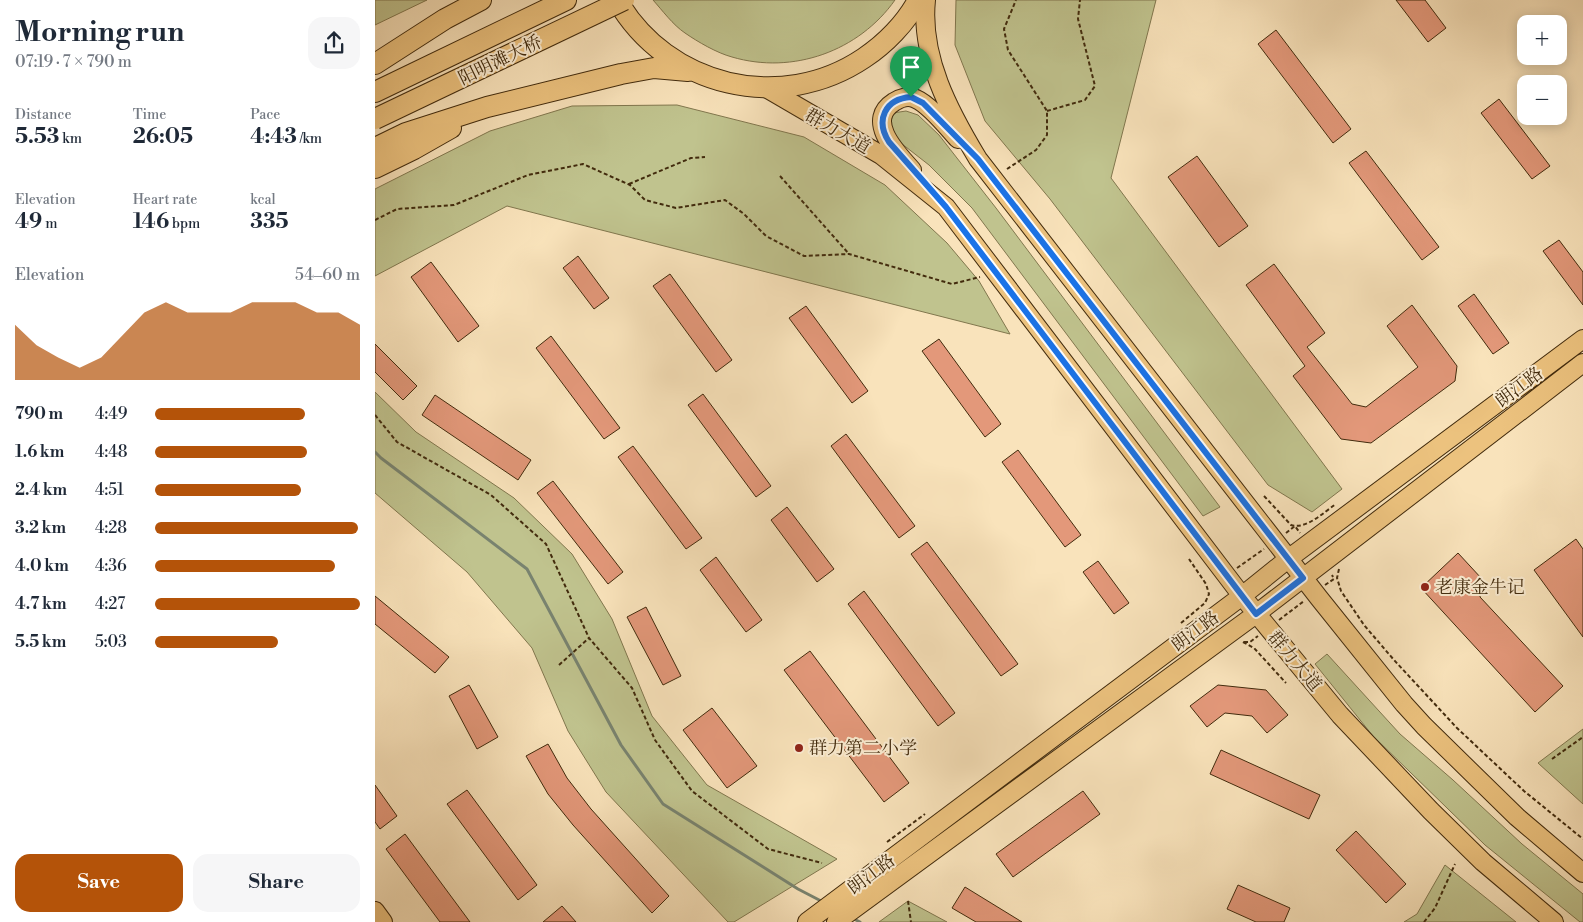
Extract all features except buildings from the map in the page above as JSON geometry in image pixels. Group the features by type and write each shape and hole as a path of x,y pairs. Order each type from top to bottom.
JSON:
{"highway":[{"path":"375,50 445,19 481,0"},
{"name":"阳明滩大桥","path":"375,92 566,0"},
{"path":"617,0 624,13 643,36 666,55 692,71 728,84 766,88 795,86 824,79 851,66 876,50 897,29 918,0"},
{"name":"阳明滩大桥","path":"375,119 624,0"},
{"path":"375,64 445,19"},
{"path":"375,148 406,133 487,107 621,74 654,68 692,71"},
{"path":"375,168 487,107"}],"main road":[{"path":"926,0 925,26 927,48 952,114 978,159"},
{"name":"群力大道","path":"766,88 881,155 946,207 1242,596 1328,701 1372,750 1483,862 1554,922"},
{"path":"946,207 899,155 885,135 883,121 887,107 899,98 911,97 917,99 978,159 1288,559 1424,726 1517,817 1583,873"},
{"name":"朗江路","path":"807,922 1583,339"},
{"name":"朗江路","path":"837,922 1256,614 1583,364"},
{"path":"375,911 383,922"}],"path":[{"path":"1007,169 1036,150 1047,134 1047,111 1008,50 1004,29 1016,0"},
{"path":"1047,111 1085,100 1095,86 1078,18 1080,0"},
{"path":"629,184 691,158 705,157"},
{"path":"375,220 397,209 454,205 528,175 583,164 629,184 645,200 676,208 725,200 744,214 766,236 804,256 849,254 952,284 980,277"},
{"path":"780,176 849,254"},
{"path":"375,414 397,442 491,495 546,544 589,638 632,688 655,740 692,791 768,848 822,863"},
{"path":"1264,496 1291,525 1295,526 1309,521 1339,502"},
{"path":"1181,623 1205,603 1209,594 1206,584 1189,559"},
{"path":"1339,568 1335,579 1341,591 1364,625 1394,660 1438,708 1524,791 1583,839"},
{"path":"559,665 589,638"},
{"path":"1552,760 1583,737"},
{"path":"887,842 926,813"},
{"path":"1424,922 1435,908 1455,864"},
{"path":"909,901 911,922"}],"green space":[{"path":"375,0 427,0 375,25"},
{"path":"653,0 895,0 880,18 863,33 844,45 823,54 801,60 778,63 755,62 732,57 714,50 681,30"},
{"path":"956,0 1156,0 1111,178 1342,489 1312,512 1268,485 1050,199 985,121 955,45"},
{"path":"677,105 804,137 885,185 947,243 979,281 1010,334 507,206 375,276 375,189 490,131 572,106"},
{"path":"906,111 918,115 939,135 1220,507 1203,516 972,208 929,165 897,140 890,126 893,113"},
{"path":"375,392 416,432 514,498 572,554 612,619 652,716 707,785 837,859 734,922 728,922 606,792 568,731 532,648 467,572 375,493"},
{"path":"1327,654 1400,734 1522,844 1583,894 1583,922 1580,922 1485,845 1373,736 1315,664"},
{"path":"1583,729 1583,804 1538,763"},
{"path":"1445,865 1516,922 1404,922 1417,914"},
{"path":"908,901 947,922 879,922"}],"waterway":[{"path":"375,452 527,569 621,745 663,804 798,889 823,902"},
{"path":"852,918 860,922"}],"place":[{"name":"老康金牛记","path":"1425,587"},
{"name":"群力第二小学","path":"799,748"}],"route":[{"path":"911,97 923,103 978,159 1303,578 1256,614 946,207 889,142 883,130 884,114 887,107 899,98 911,97"}]}
